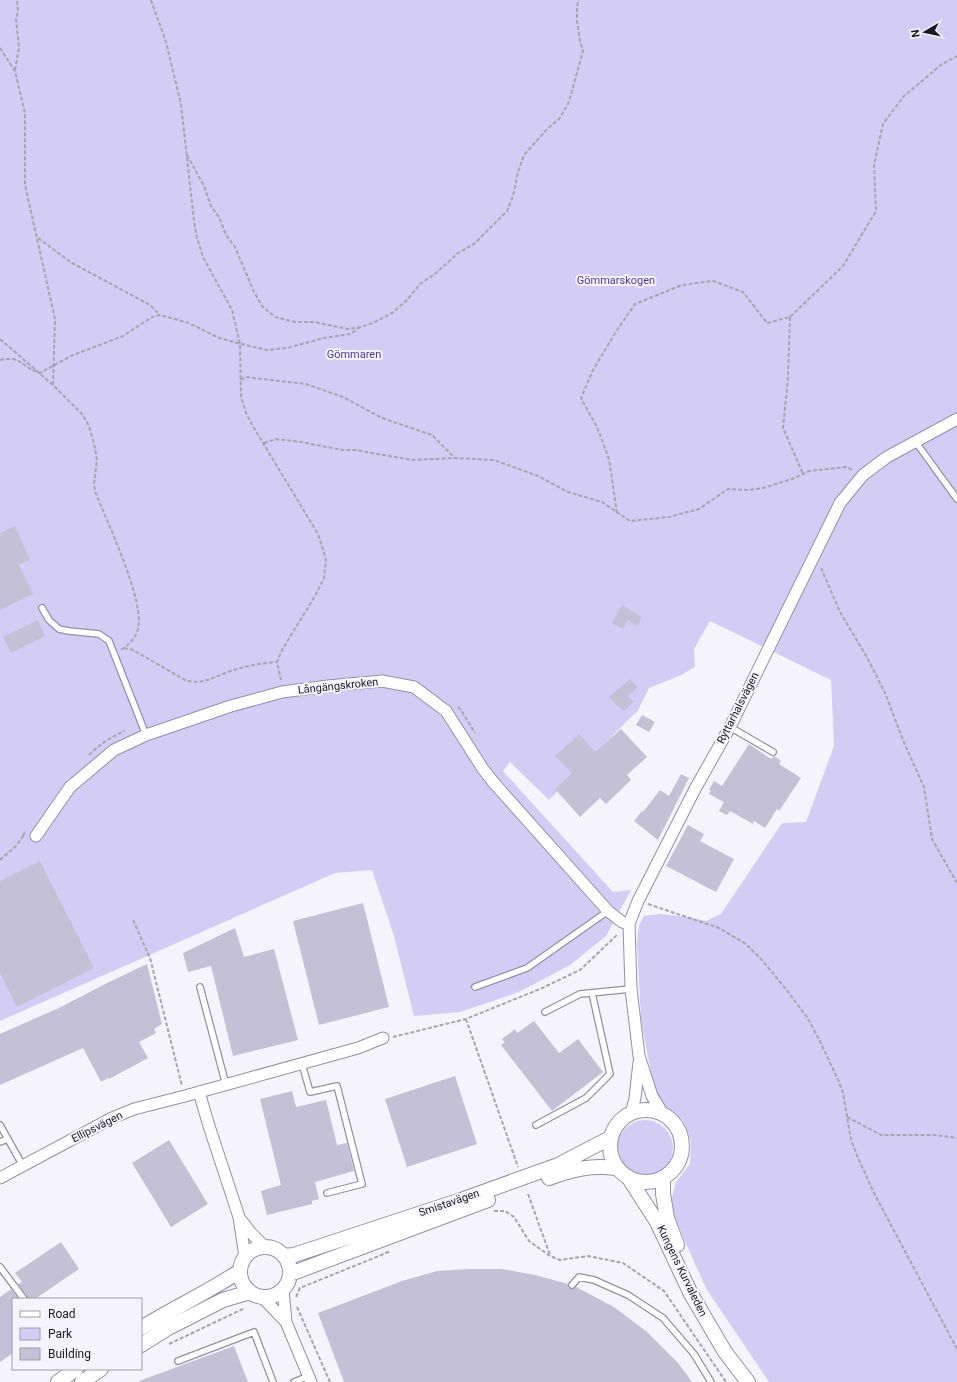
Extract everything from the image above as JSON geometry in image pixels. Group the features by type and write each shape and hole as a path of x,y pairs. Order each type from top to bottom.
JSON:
{"street":[{"name":"Ryttarhalsvägen","path":"663,1114 652,1096 639,1056 631,988 629,924 638,901 695,790 730,727 840,503 863,475 887,457 957,419"},
{"name":"Långängskroken","path":"31,833 70,787 114,750 144,730 282,692 328,686 382,682 414,687 446,711 483,769 608,911 622,922 629,924"},
{"name":"Ellipsvägen","path":"0,1178 112,1118 134,1109 302,1064 358,1048 383,1038"},
{"name":"Ryttarhalsvägen","path":"631,1114 635,1098 639,1056"},
{"path":"199,1092 239,1217 245,1257 240,1271 241,1278 244,1285 254,1298 286,1322"},
{"path":"651,1111 663,1114 678,1128 682,1140 681,1158 679,1164 676,1169 663,1179 646,1182 630,1180 616,1168 611,1153 610,1138 612,1131 623,1118 631,1114 651,1111"},
{"name":"Smistavägen","path":"284,1256 294,1255 461,1200 558,1165 610,1138"},
{"name":"Smistavägen","path":"290,1274 561,1174 580,1168 601,1166 616,1168"},
{"name":"Kungens Kurvaleden","path":"663,1179 663,1194 667,1218 681,1254 698,1290 732,1348 758,1382"},
{"name":"Kungens Kurvaleden","path":"630,1180 657,1222 694,1300 725,1352 748,1382"},
{"path":"239,1217 251,1233 265,1247"},
{"path":"142,1344 168,1328 223,1300 274,1295 283,1289 288,1282 290,1274 288,1264 284,1256 275,1249 265,1247 255,1249 245,1257"},
{"path":"142,1327 219,1286 240,1271"},
{"path":"283,1289 286,1322 310,1379"},
{"path":"58,1382 75,1370"},
{"path":"82,1382 100,1370"}],"lane":[{"path":"915,441 957,499"},
{"path":"42,608 49,620 58,629 99,634 109,641 144,730"},
{"path":"730,727 773,752"},
{"path":"475,987 527,968 608,911"},
{"path":"200,987 226,1085"},
{"path":"545,1012 580,994 631,988"},
{"path":"536,1125 586,1098 610,1074 592,993"},
{"path":"302,1064 310,1092 336,1086 362,1184 327,1193"},
{"path":"0,1125 23,1166"},
{"path":"0,1142 8,1139"},
{"path":"0,1267 23,1298"},
{"path":"572,1285 579,1277 594,1280 628,1295 663,1318 694,1354 711,1382"},
{"path":"178,1361 254,1332 273,1382"},
{"path":"294,1382 310,1379"}],"path":[{"path":"15,71 19,48 16,19 18,12 17,0"},
{"path":"151,0 166,42 181,104 197,238 203,257 232,310 240,344 241,397 246,413 318,534 326,560 324,578 315,596 282,650 277,662 281,680 288,679"},
{"path":"186,152 204,186 211,206 219,217 226,235 236,247 254,292 262,306 275,317 295,322 314,322 348,329 373,323 392,313 407,300 420,284 458,253 474,244 507,211 513,196 518,172 524,155 546,129 559,119 568,104 583,51 577,21 577,6 579,0"},
{"path":"0,48 15,71 25,113 25,185 55,319 53,385"},
{"path":"617,513 609,459 597,427 581,398 593,370 617,330 635,304 682,284 712,281 743,292 767,323 790,318 843,266 876,211 874,165 883,124 903,97 942,64 957,56"},
{"path":"37,237 72,263 150,305 160,315"},
{"path":"0,360 9,358 17,360 34,372 40,373 71,356 123,336 152,317 160,315 189,323 219,338 267,350 287,348 324,338 350,334 360,327"},
{"path":"790,318 788,378 783,428 803,474"},
{"path":"0,339 53,385 82,414 89,426 96,448 97,460 94,484 95,491 122,555 138,608 138,631 133,640 115,655"},
{"path":"240,380 245,376 306,384 343,397 382,418 432,435 455,458"},
{"path":"264,443 276,439 412,460 455,458 494,460 538,476 568,492 602,502 630,521 670,517 699,509 728,489 748,490 763,488 792,479 809,471 846,467 863,475"},
{"path":"815,554 840,612 868,659 885,693 905,745 924,787 932,839 957,883"},
{"path":"124,648 133,650 185,680 192,682 199,682 231,670 277,662"},
{"path":"456,705 461,710 476,735"},
{"path":"88,756 99,744 113,735 144,730"},
{"path":"0,860 16,846 22,836 31,833"},
{"path":"22,836 31,833"},
{"path":"638,901 719,928 746,944 762,960 807,1017 839,1082 843,1093 851,1140 874,1193 957,1349"},
{"path":"133,920 150,958 185,1096"},
{"path":"383,1038 402,1035 466,1019 540,989 580,970 629,924"},
{"path":"466,1019 521,1174"},
{"path":"847,1117 881,1136 935,1135 957,1138"},
{"path":"493,1212 505,1211 514,1217 529,1241 550,1256 528,1194"},
{"path":"330,1382 294,1300 300,1288 394,1250"},
{"path":"169,1344 254,1298"}],"green space":[{"name":"Gömmarskogen","path":"0,0 957,0 957,1382 769,1382 707,1290 670,1204 676,1182 690,1164 691,1141 683,1121 666,1106 654,1089 641,1020 637,943 639,925 644,916 660,914 689,917 706,921 721,914 782,823 806,822 834,746 831,680 710,621 694,649 695,667 679,676 649,688 637,712 549,800 510,762 503,771 613,892 631,890 606,936 570,965 521,991 460,1012 414,1016 394,936 372,870 335,873 0,1021"},
{"path":"645,1120 656,1122 665,1128 671,1137 673,1148 671,1159 665,1168 656,1174 645,1176 634,1174 625,1168 619,1159 617,1148 619,1137 625,1128 634,1122"}],"building":[{"path":"15,526 30,560 19,565 33,594 0,610 0,533"},
{"path":"622,605 642,617 637,626 628,620 623,629 612,623"},
{"path":"38,620 45,636 11,653 3,637"},
{"path":"630,679 638,687 628,696 634,702 624,711 609,697"},
{"path":"642,715 655,722 649,732 636,725"},
{"path":"621,729 647,757 627,775 631,780 606,804 600,798 580,817 555,789 572,773 555,756 579,734 595,752"},
{"path":"749,744 771,759 774,756 781,761 779,764 801,778 779,811 777,809 765,828 754,821 753,824 730,811 727,815 719,811 724,802 709,794 711,790 709,790 714,781 722,786"},
{"path":"681,774 689,778 658,840 634,821 660,790 669,796"},
{"path":"688,825 704,834 700,841 734,859 716,892 666,866"},
{"path":"40,861 94,968 17,1007 0,973 0,881"},
{"path":"363,903 389,1007 319,1025 293,921"},
{"path":"235,928 244,957 274,949 298,1040 233,1056 211,966 188,972 183,953"},
{"path":"147,964 162,1024 154,1029 156,1033 139,1042 148,1058 101,1082 83,1048 0,1085 0,1034 55,1010"},
{"path":"534,1021 559,1053 578,1039 603,1072 552,1111 501,1045 505,1042 502,1039 515,1029 517,1033"},
{"path":"455,1076 477,1144 407,1167 385,1099"},
{"path":"292,1091 296,1107 326,1100 337,1145 347,1143 354,1171 315,1182 319,1199 312,1201 312,1204 267,1215 261,1191 281,1185 260,1099"},
{"path":"169,1140 208,1204 171,1227 132,1163"},
{"path":"61,1242 79,1269 36,1298 27,1298 18,1284 22,1282 15,1273"},
{"path":"502,1269 535,1275 568,1284 568,1287 571,1289 576,1287 614,1307 646,1331 678,1363 692,1382 344,1382 318,1313 402,1281 437,1271"},
{"path":"11,1289 18,1298 12,1298 12,1354 0,1362 0,1297"},
{"path":"234,1346 248,1382 139,1382 139,1381"}],"park label":[{"name":"Gömmaren","path":"354,354"}]}
